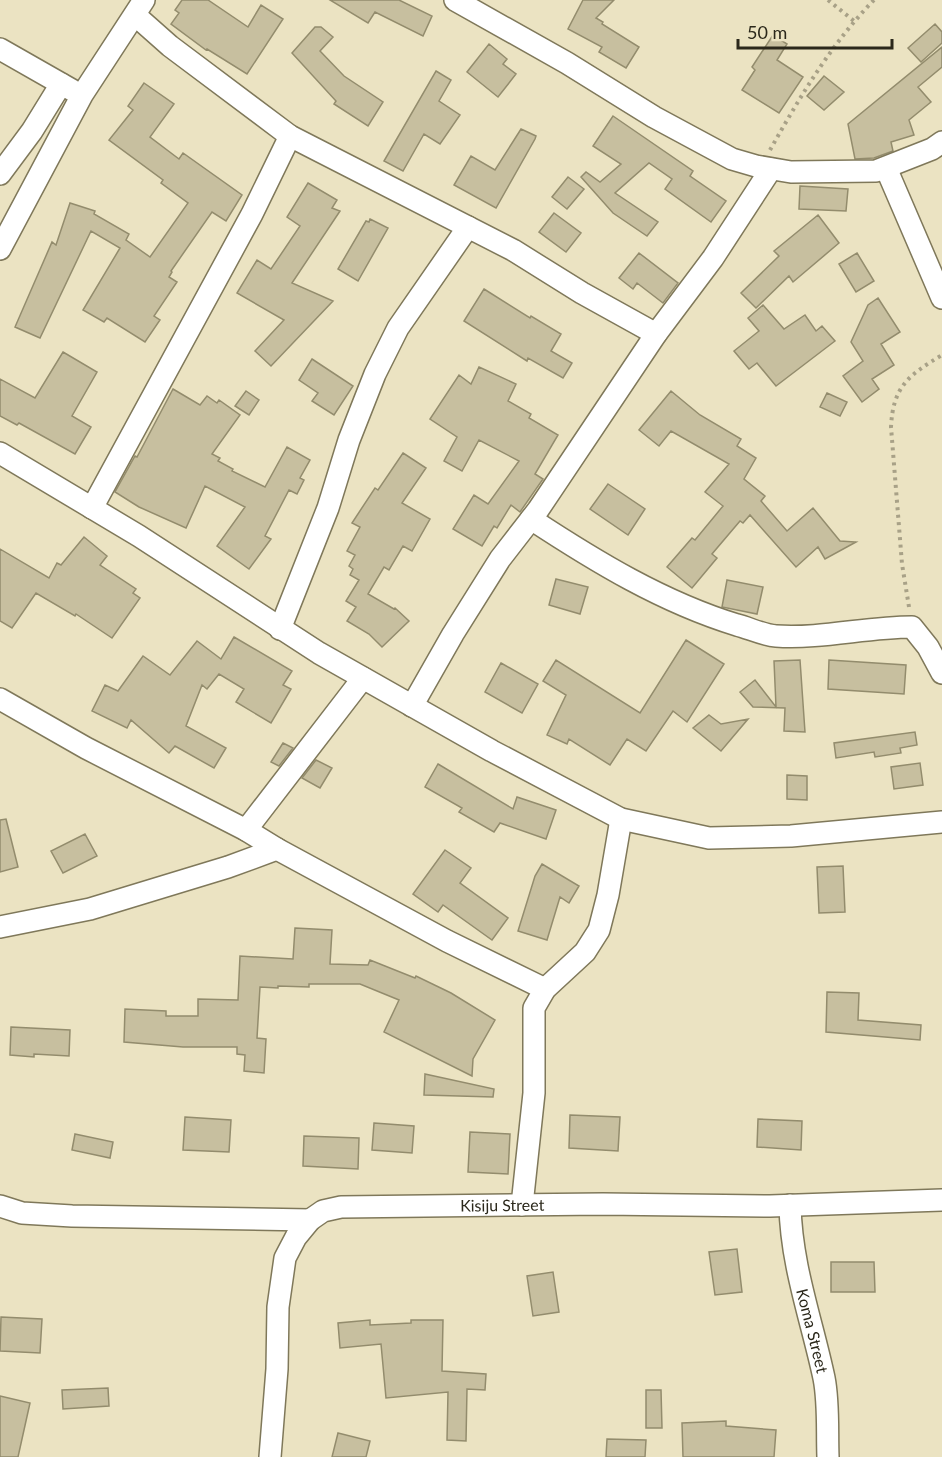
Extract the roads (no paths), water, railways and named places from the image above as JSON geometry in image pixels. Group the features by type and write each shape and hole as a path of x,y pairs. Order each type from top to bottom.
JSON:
{"street":[{"path":"455,0 567,63 675,129 732,159 791,172 876,171 932,149 942,142"},
{"path":"0,249 82,95 139,7 170,46 290,136 513,250 582,293 656,334"},
{"path":"0,49 82,95"},
{"path":"0,174 32,131 62,84"},
{"path":"92,508 221,273 290,136"},
{"path":"412,706 494,568 531,519 656,334 713,258 766,168"},
{"path":"886,168 942,298"},
{"path":"280,628 328,508 349,441 375,374 398,328 468,227"},
{"path":"0,453 363,678 492,752 621,819 709,838 791,836 942,822"},
{"path":"531,519 571,546 662,596 725,621 773,636 809,637 890,627 912,627 928,647 942,673"},
{"path":"246,830 363,678"},
{"path":"0,699 86,748 246,830 276,849 447,941 545,988"},
{"path":"522,1205 534,1093 534,1008 545,988 585,952 599,930 608,895 621,819"},
{"path":"0,927 90,909 218,870 276,849"},
{"name":"Kisiju Street","path":"270,1457 276,1379 278,1307 285,1258 296,1237 310,1220 323,1211 341,1207 790,1205 942,1200"},
{"name":"Koma Street","path":"790,1205 790,1220 803,1299 824,1381 828,1457"},
{"path":"0,1206 22,1213 72,1216 310,1220"}]}
